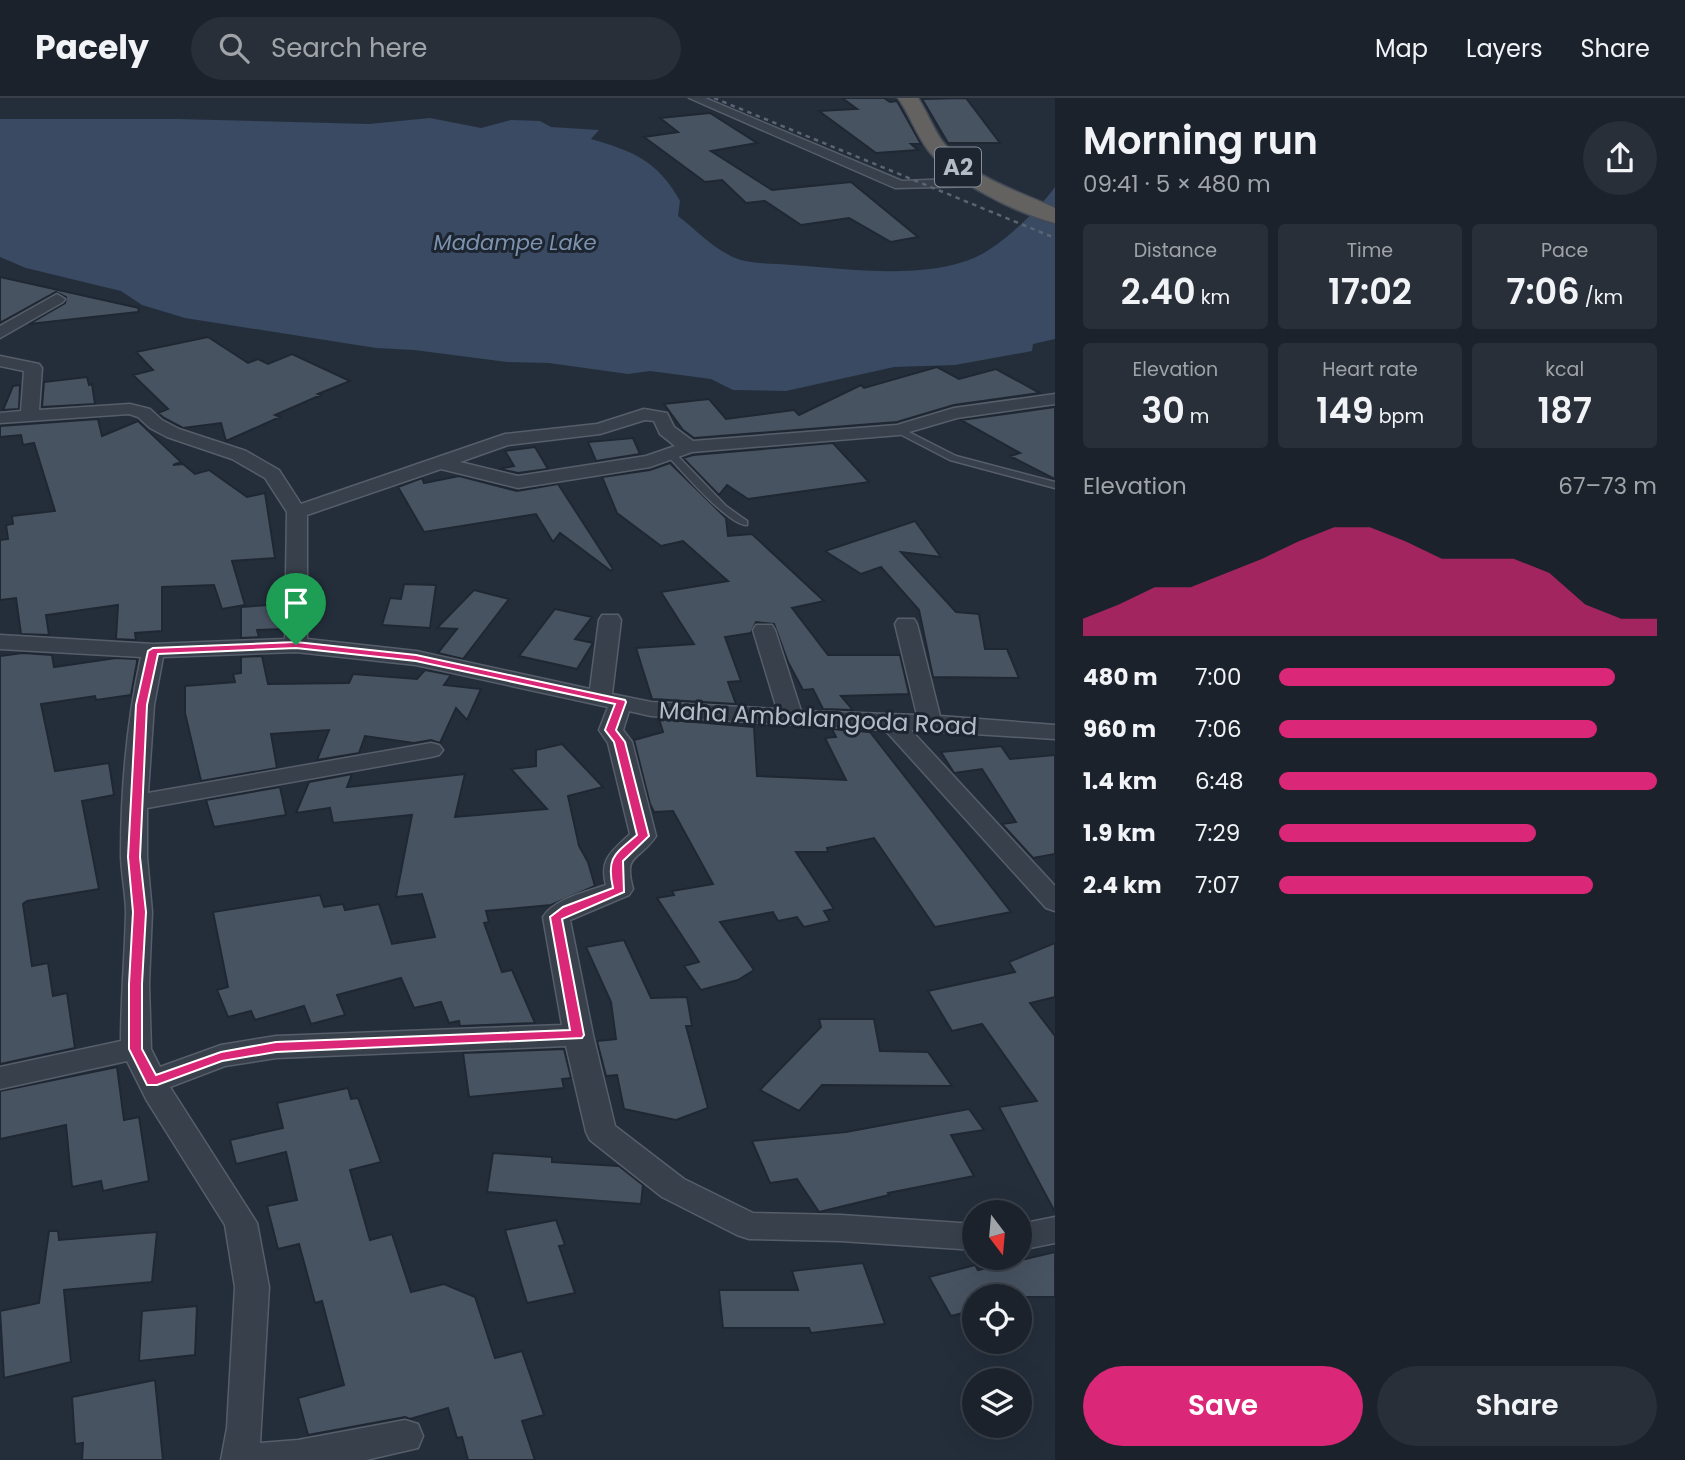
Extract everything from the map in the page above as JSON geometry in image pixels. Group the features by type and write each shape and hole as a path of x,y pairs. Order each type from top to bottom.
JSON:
{"highway":[{"name":"A2","path":"908,98 938,150 955,166 980,182 1045,211"}],"street":[{"path":"695,98 900,184 980,182"},
{"path":"0,333 57,299"},
{"path":"0,361 33,368 30,416"},
{"path":"437,462 517,481 650,461 689,447 899,430 954,413 1055,399"},
{"path":"0,418 111,408 130,409 144,413 156,424 173,433 239,455 272,474 298,512 296,645"},
{"path":"298,512 505,440 600,429 644,414 661,417 666,430 689,447"},
{"path":"610,620 611,730 620,742 643,836 617,860 615,871 620,890 567,910 556,917 578,1035 601,1132 673,1188 749,1226 841,1228 962,1236"},
{"path":"906,624 930,722"},
{"path":"764,630 791,717"},
{"name":"Maha Ambalangoda Road","path":"0,642 153,651 296,645 416,658 651,709 892,723 930,722 1055,732"},
{"path":"153,651 142,705 135,803 134,857 139,912 135,984 136,1049 152,1082 241,1223 252,1287 245,1428 239,1460"},
{"path":"892,723 1055,902"},
{"path":"135,803 431,750"},
{"path":"152,1082 221,1056 276,1047 578,1035"},
{"path":"0,1078 136,1049"},
{"path":"1032,1235 1055,1230"},
{"path":"253,1460 298,1457 405,1436"}],"lane":[{"path":"899,430 953,458 1055,485"},
{"path":"670,453 723,508 743,523"}],"water":[{"name":"Madampe Lake","path":"430,118 481,128 511,120 540,121 551,127 599,130 591,139 632,153 663,176 680,201 678,216 703,237 736,258 760,263 885,271 934,269 956,264 997,245 1030,216 1055,187 1055,339 1033,344 1032,351 955,365 894,367 786,391 733,390 711,379 650,371 628,374 549,363 507,362 376,348 185,318 142,305 121,291 26,268 0,257 0,119 177,119 369,124"}],"building":[{"path":"842,98 884,98 890,102 897,101 921,144 911,144 918,150 876,153 819,111 857,109"},
{"path":"966,98 1000,143 948,143 922,99"},
{"path":"710,113 757,143 711,151 772,190 851,182 918,237 891,242 849,218 801,225 765,201 746,203 722,180 705,182 644,137 678,132 660,118"},
{"path":"0,277 139,308 138,312 29,324 65,303 66,297 56,292 0,323"},
{"path":"208,337 248,363 258,359 268,364 292,354 350,381 318,394 321,395 275,415 280,417 226,441 221,423 183,428 158,413 168,409 133,375 153,370 136,352"},
{"path":"937,367 959,379 996,369 1040,393 954,405 897,422 694,438 683,430 664,404 709,399 726,419 794,410 799,415 861,385 864,388"},
{"path":"87,377 89,385 92,384 95,404 42,407 44,382"},
{"path":"20,385 19,409 3,410 13,386"},
{"path":"1055,407 1055,479 1010,456 1020,453 961,420"},
{"path":"98,419 102,436 138,421 181,462 173,465 183,464 195,474 209,470 247,497 265,493 275,558 232,561 245,605 222,609 214,585 162,587 162,631 135,633 136,640 116,639 118,605 46,615 49,635 21,634 16,598 0,600 0,540 8,539 6,525 13,524 12,516 55,511 34,443 23,445 21,435 0,437 0,426"},
{"path":"633,438 640,454 596,461 588,442"},
{"path":"833,443 869,482 748,499 727,485 719,495 683,458 693,455"},
{"path":"535,447 548,469 518,473 499,469 514,466 505,451"},
{"path":"670,463 726,518 728,536 752,534 824,601 792,608 828,655 900,655 909,694 841,696 853,710 823,709 813,689 803,690 788,662 774,624 756,622 751,633 725,637 741,681 728,682 736,704 652,699 636,648 694,644 661,592 728,581 683,541 661,546 617,513 602,477 650,470"},
{"path":"459,476 517,491 558,484 613,569 611,571 560,533 553,542 536,514 424,532 398,487 422,478 424,483"},
{"path":"915,521 941,557 901,552 956,612 979,614 985,649 1007,649 1019,678 933,677 919,610 881,567 861,574 825,551"},
{"path":"404,584 436,585 430,628 382,625 390,598 401,599"},
{"path":"474,590 509,599 463,659 438,653 457,629 437,628"},
{"path":"282,604 283,629 257,630 259,637 241,638 241,607"},
{"path":"555,609 592,617 575,639 593,643 577,669 519,656"},
{"path":"23,653 52,655 54,667 116,658 137,659 137,662 131,695 96,700 95,696 41,704 55,771 109,763 114,795 82,801 99,889 27,901 23,904 32,966 48,963 53,996 67,993 75,1048 0,1064 0,656"},
{"path":"262,656 268,684 349,683 353,674 417,679 425,670 451,675 444,685 481,689 467,720 456,708 440,743 431,740 414,743 365,736 359,753 317,760 329,730 271,734 277,768 201,781 185,713 185,686 235,682 233,674 241,673 241,657"},
{"path":"659,719 754,727 757,776 846,780 825,738 836,737 832,729 870,732 1011,912 935,927 874,838 827,848 828,852 796,852 834,909 824,911 830,921 804,927 797,917 778,921 773,912 720,922 754,970 738,980 701,990 684,966 699,962 657,898 674,895 672,891 713,884 673,811 654,812 650,804 634,740 663,732"},
{"path":"562,744 603,787 568,796 579,846 588,862 595,886 551,905 486,911 489,922 484,923 502,972 512,970 535,1023 460,1026 459,1021 449,1023 441,1002 414,1008 401,978 337,995 345,1015 311,1024 304,1006 255,1020 251,1011 228,1017 217,990 228,987 213,912 320,895 324,907 343,904 345,910 379,904 392,944 435,937 422,894 396,897 412,815 333,823 330,808 296,813 309,782 352,774 347,787 465,774 455,817 547,809 511,769 536,766 536,750"},
{"path":"1001,746 1010,759 1055,755 1055,854 1033,858 1002,824 1016,822 982,769 954,773 941,752"},
{"path":"280,787 286,815 214,827 206,800"},
{"path":"624,940 651,998 687,997 692,1026 686,1026 708,1108 676,1120 624,1109 617,1075 606,1076 597,1041 616,1039 611,1002 586,947"},
{"path":"1055,943 1055,997 1030,1003 1055,1036 1055,1212 999,1107 1037,1101 982,1024 952,1031 928,991 1015,972 1009,962"},
{"path":"819,1019 874,1019 880,1051 928,1052 952,1086 822,1085 799,1111 760,1090 821,1027"},
{"path":"564,1049 571,1078 562,1079 564,1088 469,1097 463,1053"},
{"path":"117,1067 124,1120 139,1117 149,1181 103,1191 101,1181 72,1187 66,1125 0,1139 0,1091"},
{"path":"348,1088 351,1099 358,1098 381,1162 350,1170 370,1240 392,1234 411,1292 444,1284 475,1297 495,1358 522,1351 544,1415 522,1421 535,1460 468,1460 462,1437 457,1438 448,1408 410,1419 405,1417 308,1435 298,1398 344,1385 322,1301 315,1303 299,1244 278,1249 267,1206 297,1200 286,1152 236,1164 230,1140 283,1128 277,1103"},
{"path":"969,1109 984,1130 951,1135 974,1176 888,1193 889,1195 819,1212 797,1179 770,1183 752,1141 846,1132"},
{"path":"493,1153 552,1157 552,1162 619,1166 643,1185 641,1204 487,1192"},
{"path":"556,1220 565,1245 559,1246 575,1293 527,1303 505,1230"},
{"path":"49,1231 58,1231 59,1240 157,1232 152,1282 64,1290 71,1362 4,1378 0,1311 39,1303"},
{"path":"1055,1252 1055,1297 1032,1297 1032,1284 962,1284 962,1313 951,1316 929,1277 962,1268 1032,1270 1032,1257"},
{"path":"863,1263 885,1324 811,1333 809,1328 723,1328 719,1290 798,1290 792,1271"},
{"path":"197,1306 195,1355 139,1361 142,1311"},
{"path":"155,1380 163,1460 82,1460 83,1443 75,1444 72,1397"}],"railway":[{"path":"714,98 1055,238"}],"route":[{"path":"296,645 416,658 621,702 610,726 620,742 643,836 625,849 617,860 615,871 620,890 567,910 556,917 578,1035 276,1047 221,1056 152,1082 136,1049 135,984 139,912 134,857 142,705 153,651 296,645"}]}
